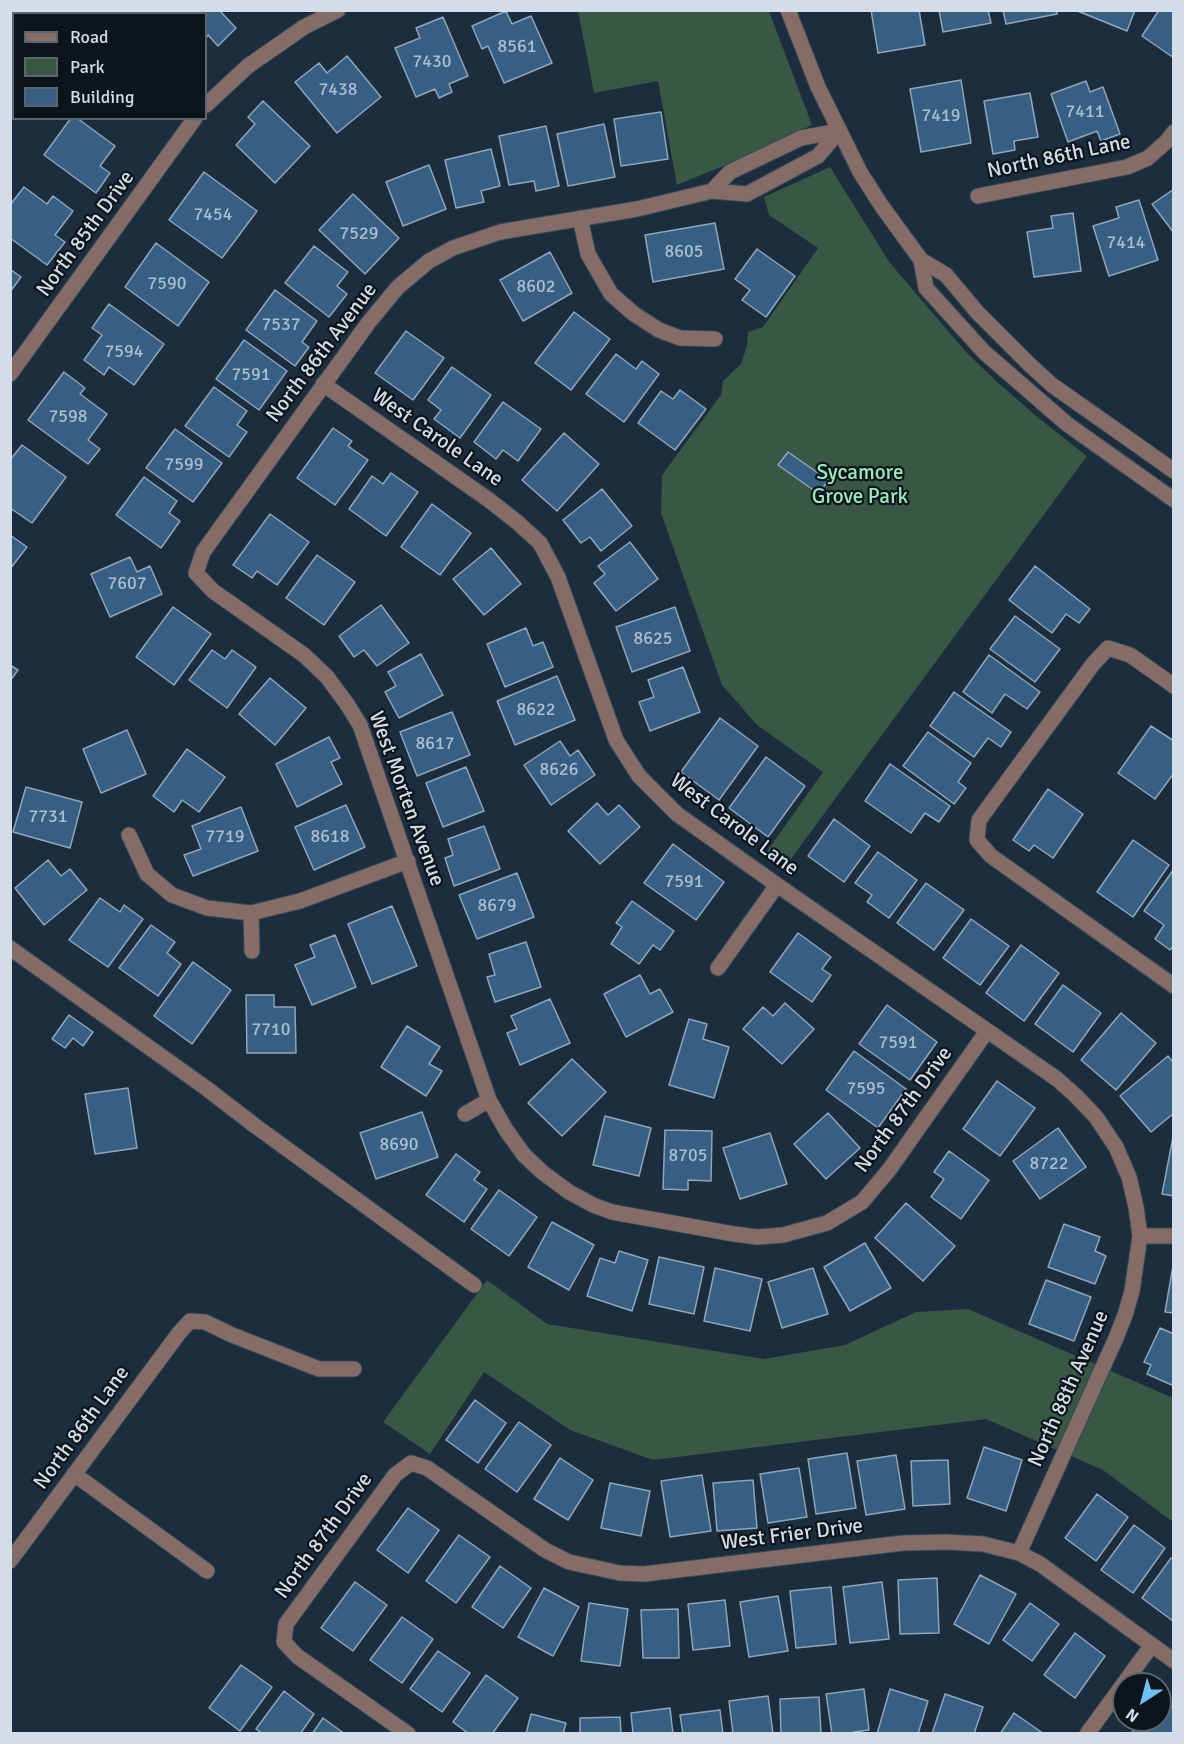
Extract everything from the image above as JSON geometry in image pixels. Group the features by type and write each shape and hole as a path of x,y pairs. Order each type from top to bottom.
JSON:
{"street":[{"path":"207,103 248,66 304,27 338,10"},
{"path":"788,10 813,76 860,172 921,260 946,275 977,312 1052,385 1173,471"},
{"name":"North 85th Drive","path":"10,374 194,120"},
{"path":"712,191 730,172 801,138 839,131"},
{"name":"North 86th Avenue","path":"196,573 203,552 369,322 398,287 429,261 453,248 500,232 637,209 712,191 747,194 818,156 839,131"},
{"name":"North 86th Lane","path":"978,196 1127,167 1148,158 1167,141 1173,132"},
{"path":"580,218 588,254 611,294 634,314 659,330 680,338 715,339"},
{"path":"921,260 926,288 984,352 1067,424 1173,500"},
{"name":"West Carole Lane","path":"323,384 489,500 540,543 558,577 616,740 639,776 677,814 1057,1079 1076,1096 1096,1118 1116,1147 1129,1177 1140,1236"},
{"name":"West Morten Avenue","path":"196,573 213,591 304,655 327,677 360,725 489,1100 524,1155 569,1192 612,1212 734,1234 757,1237 783,1235"},
{"path":"1173,686 1130,655 1108,648 1093,664 979,820 976,840 991,856 1173,986"},
{"path":"129,835 147,874 172,895 207,908 251,913 300,901 408,861"},
{"path":"718,968 777,885"},
{"path":"251,913 252,951"},
{"path":"10,948 206,1088 474,1286"},
{"name":"North 87th Drive","path":"783,1235 827,1222 862,1202 889,1170 987,1031"},
{"path":"465,1114 489,1100"},
{"path":"1140,1236 1173,1236"},
{"name":"North 88th Avenue","path":"1019,1553 1125,1315 1134,1280 1140,1236"},
{"name":"North 86th Lane","path":"10,1561 178,1333 190,1321 205,1322 319,1369 354,1369"},
{"name":"North 87th Drive","path":"408,1734 297,1656 284,1642 286,1624 395,1474 411,1463"},
{"name":"West Frier Drive","path":"411,1463 427,1468 545,1551 569,1562 620,1573 644,1574 903,1543 983,1544 1019,1553 1040,1564 1173,1661"},
{"path":"74,1474 207,1571"},
{"path":"1087,1734 1152,1644"}],"green space":[{"path":"578,11 769,11 812,125 745,157 677,185 658,81 594,93"},
{"name":"Sycamore Grove Park","path":"830,167 890,263 966,352 1041,420 1087,456 785,867 765,854 823,772 757,725 722,685 661,513 662,475 721,395 723,381 741,364 747,346 748,332 763,327 818,248 769,215 764,197"},
{"path":"487,1280 547,1324 764,1359 845,1345 916,1312 968,1309 1173,1398 1173,1522 1103,1470 986,1419 653,1460 570,1430 484,1372 430,1454 383,1422"}],"building":[{"path":"10,10 61,11 12,12 12,36 10,35"},
{"path":"159,10 219,10 236,28 218,46 208,35 207,36 207,12 158,12"},
{"path":"871,10 919,10 925,45 878,53"},
{"path":"939,10 988,10 991,23 943,32"},
{"path":"1003,10 1057,10 1057,14 1006,24"},
{"path":"1075,10 1135,10 1127,31"},
{"path":"1159,10 1174,10 1174,58 1142,36"},
{"path":"506,11 512,24 531,16 552,63 504,83 488,46 482,49 472,26"},
{"path":"443,17 468,76 449,84 452,92 439,98 435,89 416,97 395,48 420,38 416,28"},
{"path":"347,56 381,97 337,133 295,82 319,63 327,73"},
{"path":"961,80 971,143 921,152 910,89"},
{"path":"1086,81 1090,92 1103,87 1120,134 1101,141 1097,131 1068,142 1051,94"},
{"path":"1030,93 1038,137 1014,141 1015,150 993,154 984,101"},
{"path":"263,101 310,146 275,183 236,145 255,124 248,117"},
{"path":"661,112 668,159 621,166 614,119"},
{"path":"70,120 80,120 115,146 100,166 110,173 96,193 44,155"},
{"path":"604,124 615,177 568,186 557,134"},
{"path":"546,126 559,186 536,191 534,181 509,185 499,136"},
{"path":"491,149 500,186 481,191 484,202 456,208 445,160"},
{"path":"429,165 446,209 403,226 386,182"},
{"path":"204,172 257,211 222,258 169,220"},
{"path":"24,187 47,204 53,196 73,211 55,235 65,242 47,265 10,238 10,205"},
{"path":"1174,189 1174,233 1152,204"},
{"path":"353,194 399,238 365,274 319,230"},
{"path":"1139,200 1158,260 1109,276 1093,226 1119,218 1116,207"},
{"path":"1073,213 1081,271 1034,277 1027,232 1053,228 1051,216"},
{"path":"715,223 724,269 653,282 645,235"},
{"path":"156,243 209,282 178,326 125,287"},
{"path":"314,246 348,272 337,286 347,294 329,317 285,283"},
{"path":"757,249 795,276 766,317 742,300 750,290 735,279"},
{"path":"550,252 572,293 523,321 500,280"},
{"path":"10,269 21,277 10,292"},
{"path":"275,290 317,321 302,342 309,347 295,366 246,330"},
{"path":"109,304 164,344 134,385 109,367 104,375 84,360 102,335 92,328"},
{"path":"574,312 610,339 571,390 535,363"},
{"path":"406,331 444,358 413,400 375,373"},
{"path":"244,340 287,371 259,410 216,379"},
{"path":"616,354 636,369 642,361 659,374 624,422 586,394"},
{"path":"452,367 491,395 460,438 434,419 441,410 428,400"},
{"path":"64,372 85,388 80,394 107,414 88,440 100,449 88,464 28,420"},
{"path":"214,387 247,411 237,425 247,432 229,457 185,426"},
{"path":"680,390 706,409 675,450 638,423 661,391 673,399"},
{"path":"503,402 541,429 518,461 503,450 496,459 474,442"},
{"path":"333,428 352,441 348,446 368,460 335,505 297,478"},
{"path":"175,429 222,463 193,502 146,468"},
{"path":"564,433 599,464 557,511 522,480"},
{"path":"22,445 66,477 32,523 10,508 10,460"},
{"path":"788,452 828,480 819,494 778,465"},
{"path":"391,473 418,492 386,536 349,509 372,476 383,484"},
{"path":"144,477 177,501 169,513 180,521 161,548 116,515"},
{"path":"602,489 632,526 601,551 590,537 581,543 563,520"},
{"path":"432,504 471,533 440,575 401,547"},
{"path":"270,514 309,542 277,585 257,571 252,578 233,565"},
{"path":"10,535 27,547 10,569"},
{"path":"630,542 658,579 616,611 594,583 605,574 598,566"},
{"path":"491,548 521,584 484,615 453,579"},
{"path":"317,555 355,582 324,625 286,598"},
{"path":"130,557 137,572 150,566 162,594 110,617 91,574"},
{"path":"1035,566 1090,609 1079,623 1066,614 1052,633 1009,600"},
{"path":"381,605 409,643 377,666 364,650 354,657 339,636"},
{"path":"173,607 211,634 174,685 136,657"},
{"path":"675,607 690,651 632,672 616,627"},
{"path":"1015,616 1060,649 1035,682 990,649"},
{"path":"526,628 533,646 543,642 553,667 505,687 487,644"},
{"path":"212,650 225,659 232,650 256,667 227,708 189,680"},
{"path":"421,654 443,695 399,718 385,692 396,686 388,672"},
{"path":"989,655 1040,692 1027,709 1005,694 992,713 963,692"},
{"path":"10,665 18,670 10,681"},
{"path":"683,667 700,712 650,731 639,702 654,697 648,680"},
{"path":"557,676 575,720 515,745 497,701"},
{"path":"270,678 306,708 275,745 239,714"},
{"path":"954,692 1011,732 1001,747 988,738 974,757 930,726"},
{"path":"452,712 470,755 417,776 400,732"},
{"path":"720,718 758,746 719,800 681,772"},
{"path":"1151,726 1174,741 1174,773 1155,799 1118,773"},
{"path":"127,730 146,774 101,793 83,749"},
{"path":"928,732 971,763 958,782 966,788 954,804 903,766"},
{"path":"329,737 340,758 331,762 342,784 297,807 276,764"},
{"path":"560,741 570,756 578,750 595,775 551,805 524,765"},
{"path":"187,749 225,777 199,812 182,800 174,812 153,796"},
{"path":"766,757 805,786 768,837 729,808"},
{"path":"890,764 950,806 939,822 925,813 911,833 865,801"},
{"path":"466,767 484,811 443,827 426,783"},
{"path":"26,787 82,802 70,848 13,832"},
{"path":"1048,789 1083,814 1053,858 1034,845 1029,851 1013,840"},
{"path":"597,803 608,815 619,805 640,827 600,864 568,831"},
{"path":"346,805 365,847 314,870 295,827"},
{"path":"241,807 258,851 193,876 184,855 201,849 192,826"},
{"path":"834,819 870,846 844,882 808,856"},
{"path":"484,826 500,869 454,886 445,858 453,855 448,839"},
{"path":"1133,840 1169,865 1133,917 1097,892"},
{"path":"673,844 724,882 696,920 644,883"},
{"path":"878,852 917,880 889,918 867,902 872,895 855,883"},
{"path":"48,860 61,876 70,869 87,890 44,925 15,888"},
{"path":"1174,869 1174,945 1170,950 1155,939 1164,925 1144,911"},
{"path":"517,873 534,917 477,939 459,895"},
{"path":"926,883 964,910 934,950 897,923"},
{"path":"100,898 120,912 124,905 143,919 108,967 69,940"},
{"path":"632,901 674,931 660,950 653,945 639,964 611,944 622,927 616,923"},
{"path":"392,906 417,966 372,984 348,924"},
{"path":"971,919 1009,946 980,985 943,958"},
{"path":"151,925 175,942 167,953 181,964 158,996 119,968"},
{"path":"798,933 831,957 822,969 831,975 812,1002 770,972"},
{"path":"335,935 356,987 312,1005 295,965 315,957 310,945"},
{"path":"526,942 541,987 495,1002 487,977 495,975 489,954"},
{"path":"1021,945 1059,973 1024,1021 986,993"},
{"path":"193,962 231,990 192,1044 154,1016"},
{"path":"640,975 650,994 660,989 673,1012 626,1037 604,994"},
{"path":"1063,985 1101,1013 1073,1052 1035,1024"},
{"path":"246,995 274,995 274,1007 295,1007 296,1053 247,1053"},
{"path":"550,999 570,1043 520,1065 507,1033 517,1029 511,1016"},
{"path":"785,1003 814,1029 782,1064 743,1029 763,1007 773,1016"},
{"path":"887,1005 937,1042 910,1080 859,1044"},
{"path":"1121,1013 1156,1043 1116,1090 1081,1060"},
{"path":"69,1015 93,1032 83,1046 73,1038 65,1048 52,1039"},
{"path":"689,1019 707,1024 703,1039 729,1047 714,1098 669,1085"},
{"path":"407,1026 440,1047 429,1064 442,1071 426,1096 381,1067"},
{"path":"854,1051 906,1089 878,1128 826,1090"},
{"path":"1168,1056 1174,1063 1174,1113 1151,1132 1120,1096"},
{"path":"572,1059 606,1092 562,1136 528,1103"},
{"path":"997,1081 1035,1108 1000,1156 963,1129"},
{"path":"128,1088 137,1148 95,1154 85,1094"},
{"path":"422,1112 438,1157 376,1179 360,1133"},
{"path":"828,1113 860,1148 826,1179 794,1144"},
{"path":"605,1116 651,1128 639,1176 593,1165"},
{"path":"1058,1128 1086,1167 1040,1199 1013,1161"},
{"path":"665,1130 712,1131 711,1181 688,1180 688,1190 663,1189"},
{"path":"1174,1132 1174,1196 1162,1194"},
{"path":"770,1133 787,1184 740,1199 723,1148"},
{"path":"949,1151 989,1180 961,1219 931,1197 944,1179 934,1172"},
{"path":"456,1154 480,1172 474,1180 487,1189 464,1222 426,1195"},
{"path":"499,1190 537,1217 509,1256 471,1229"},
{"path":"906,1203 955,1246 923,1281 875,1238"},
{"path":"552,1222 594,1245 569,1290 528,1267"},
{"path":"1064,1224 1100,1237 1095,1251 1106,1256 1095,1284 1048,1267"},
{"path":"865,1243 891,1288 850,1311 824,1267"},
{"path":"619,1251 648,1260 632,1311 587,1296 600,1258 615,1263"},
{"path":"659,1257 704,1267 694,1314 649,1304"},
{"path":"1174,1266 1174,1313 1165,1312"},
{"path":"715,1268 762,1279 750,1331 704,1321"},
{"path":"813,1268 828,1314 782,1328 768,1282"},
{"path":"1046,1280 1091,1297 1074,1341 1029,1324"},
{"path":"1160,1328 1174,1334 1174,1386 1147,1374 1151,1365 1144,1362"},
{"path":"475,1400 506,1423 478,1463 446,1440"},
{"path":"519,1422 551,1445 517,1492 485,1469"},
{"path":"984,1447 1022,1460 1006,1511 967,1498"},
{"path":"847,1453 856,1508 816,1514 808,1459"},
{"path":"896,1455 905,1509 866,1515 857,1461"},
{"path":"560,1458 593,1480 568,1520 534,1499"},
{"path":"948,1460 950,1504 913,1506 911,1461"},
{"path":"799,1468 807,1517 768,1523 760,1474"},
{"path":"702,1475 711,1531 670,1537 661,1481"},
{"path":"753,1480 757,1528 717,1531 713,1483"},
{"path":"610,1483 650,1491 641,1536 601,1528"},
{"path":"1097,1494 1128,1517 1096,1561 1065,1538"},
{"path":"408,1508 439,1530 408,1573 377,1550"},
{"path":"1134,1525 1165,1548 1133,1593 1101,1570"},
{"path":"459,1535 490,1557 456,1603 426,1581"},
{"path":"1171,1558 1174,1560 1173,1621 1142,1598"},
{"path":"500,1566 531,1588 503,1628 472,1607"},
{"path":"980,1575 1016,1594 989,1644 954,1624"},
{"path":"937,1578 939,1633 900,1634 898,1580"},
{"path":"355,1582 387,1605 353,1651 321,1628"},
{"path":"882,1582 889,1639 850,1643 843,1587"},
{"path":"831,1587 836,1644 796,1648 790,1591"},
{"path":"544,1588 579,1607 553,1656 518,1637"},
{"path":"778,1596 788,1651 749,1657 740,1602"},
{"path":"725,1600 730,1646 693,1650 688,1604"},
{"path":"589,1603 628,1609 620,1666 581,1661"},
{"path":"1030,1603 1059,1624 1032,1661 1003,1640"},
{"path":"678,1609 679,1658 643,1658 641,1610"},
{"path":"402,1617 433,1639 402,1683 370,1660"},
{"path":"1075,1633 1105,1656 1075,1698 1044,1675"},
{"path":"438,1651 470,1673 442,1712 410,1689"},
{"path":"241,1665 272,1687 240,1731 209,1708"},
{"path":"486,1675 518,1698 492,1734 469,1734 453,1722"},
{"path":"864,1689 869,1730 854,1732 854,1734 832,1734 826,1694"},
{"path":"890,1689 928,1701 918,1734 877,1734"},
{"path":"284,1691 314,1714 300,1734 263,1734 256,1729"},
{"path":"945,1694 983,1707 974,1734 932,1734"},
{"path":"768,1696 773,1734 733,1734 729,1701"},
{"path":"819,1697 821,1734 781,1734 780,1699"},
{"path":"1172,1707 1174,1708 1174,1734 1131,1734 1132,1732 1172,1732"},
{"path":"670,1708 673,1734 633,1734 631,1713"},
{"path":"720,1710 723,1734 683,1734 680,1715"},
{"path":"1014,1713 1044,1734 1000,1734"},
{"path":"531,1714 566,1723 563,1734 526,1734"},
{"path":"620,1717 621,1734 580,1734 580,1718"},
{"path":"323,1718 345,1734 312,1734"}]}
